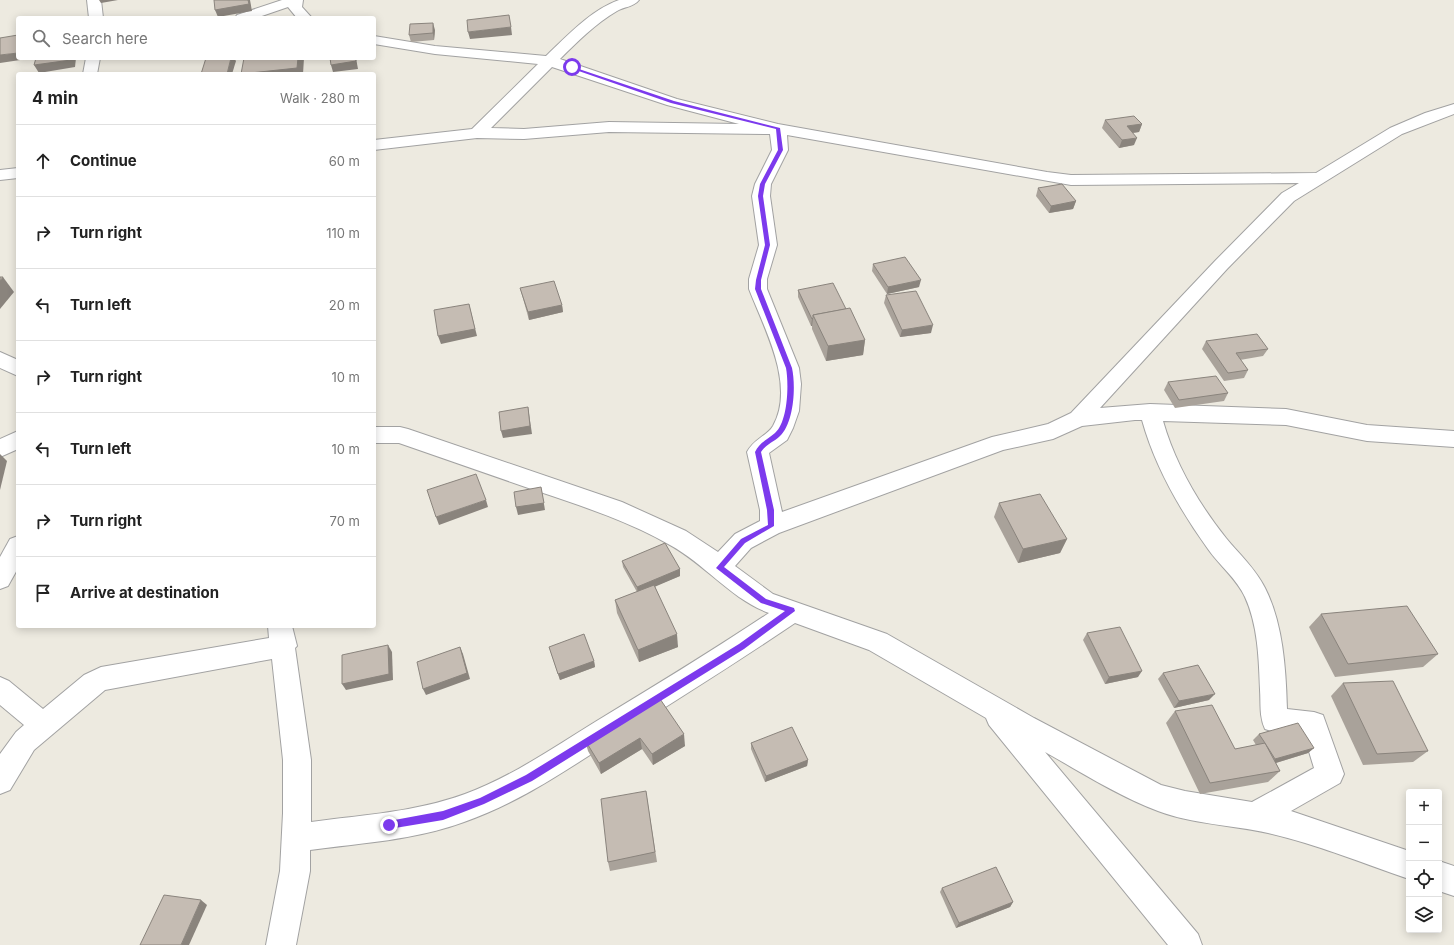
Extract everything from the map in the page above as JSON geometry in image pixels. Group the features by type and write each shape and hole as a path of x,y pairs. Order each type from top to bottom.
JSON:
{"street":[{"path":"94,0 96,16"},
{"path":"248,16 295,0 295,8 303,16"},
{"path":"477,134 578,33 613,7 632,0"},
{"path":"376,40 434,50 550,61 672,102 778,128 1059,179 1319,178"},
{"path":"90,72 93,60"},
{"path":"1078,419 1221,265 1288,197 1396,131 1431,116 1454,109"},
{"path":"376,145 477,134 524,134 609,127 778,128"},
{"path":"771,526 771,510 758,452 762,445 778,435 786,424 792,380 789,368 758,289 758,280 768,245 761,196 763,184 780,150 778,128"},
{"path":"0,175 16,173"},
{"path":"0,359 16,368"},
{"path":"719,568 743,541 771,526 1000,443 1053,431 1078,419 1135,412 1286,417 1367,433 1454,439"},
{"path":"1150,412 1156,438 1166,461 1202,524 1245,577 1256,595 1264,619 1275,698 1274,720 1314,724 1330,774 1252,817"},
{"path":"376,435 400,435 614,508 678,538 764,601 878,642 991,708 1139,789 1159,798 1185,805 1300,827 1406,864"},
{"path":"0,449 16,440"},
{"path":"0,579 16,550"},
{"path":"296,838 443,816 481,801 536,774 742,646 792,611"},
{"path":"0,782 11,761 25,741 101,679 282,636 296,760 296,838 295,871 281,945"},
{"path":"0,689 43,725"},
{"path":"991,708 1187,945"},
{"path":"1442,877 1454,881"}],"building":[{"path":"214,0 248,0 249,4 215,10"},
{"path":"509,15 511,27 468,32 467,20"},
{"path":"433,23 433,33 409,35 410,24"},
{"path":"16,35 16,53 0,55 0,38"},
{"path":"35,60 71,60 34,65"},
{"path":"205,60 230,60 228,72 202,72"},
{"path":"244,60 298,60 297,68 260,72 241,72"},
{"path":"330,60 356,61 331,65"},
{"path":"1134,116 1142,124 1127,126 1137,138 1122,140 1105,120"},
{"path":"1062,184 1076,201 1051,206 1038,188"},
{"path":"905,257 921,280 888,287 873,264"},
{"path":"554,281 562,305 528,312 520,288"},
{"path":"833,283 846,309 813,315 812,319 798,290"},
{"path":"916,291 933,325 902,330 886,295"},
{"path":"469,304 475,329 438,336 434,310"},
{"path":"850,308 865,340 828,346 813,315"},
{"path":"1257,334 1268,349 1236,353 1248,370 1228,373 1206,341"},
{"path":"1216,376 1228,393 1179,400 1168,382"},
{"path":"528,407 530,426 501,431 499,412"},
{"path":"476,474 486,500 436,517 427,490"},
{"path":"541,487 544,503 516,507 514,492"},
{"path":"1040,494 1067,539 1023,549 999,503"},
{"path":"665,543 680,569 637,587 622,561"},
{"path":"654,585 677,634 638,650 615,600"},
{"path":"1407,606 1438,654 1348,664 1321,614"},
{"path":"1120,627 1142,671 1109,677 1087,633"},
{"path":"584,634 594,661 558,674 549,647"},
{"path":"388,645 389,674 342,684 342,655"},
{"path":"460,647 467,673 423,689 417,662"},
{"path":"1198,665 1215,694 1179,701 1163,673"},
{"path":"1393,681 1428,751 1377,754 1343,683"},
{"path":"658,696 684,734 652,754 640,738 599,763 585,740"},
{"path":"1212,705 1235,749 1265,743 1280,771 1210,783 1175,711"},
{"path":"1298,723 1314,748 1275,759 1259,734"},
{"path":"792,727 808,760 766,776 751,743"},
{"path":"646,791 655,852 608,862 601,799"},
{"path":"996,867 1013,902 959,923 942,888"},
{"path":"164,895 201,900 181,945 140,945"}],"route":[{"path":"389,825 443,816 481,801 529,778 742,646 792,611 764,601 719,568 743,541 771,526 771,510 758,452 762,445 778,435 786,424 792,380 789,368 758,289 758,280 768,245 761,196 763,184 778,157 780,150 778,128 672,102 572,67"}]}
